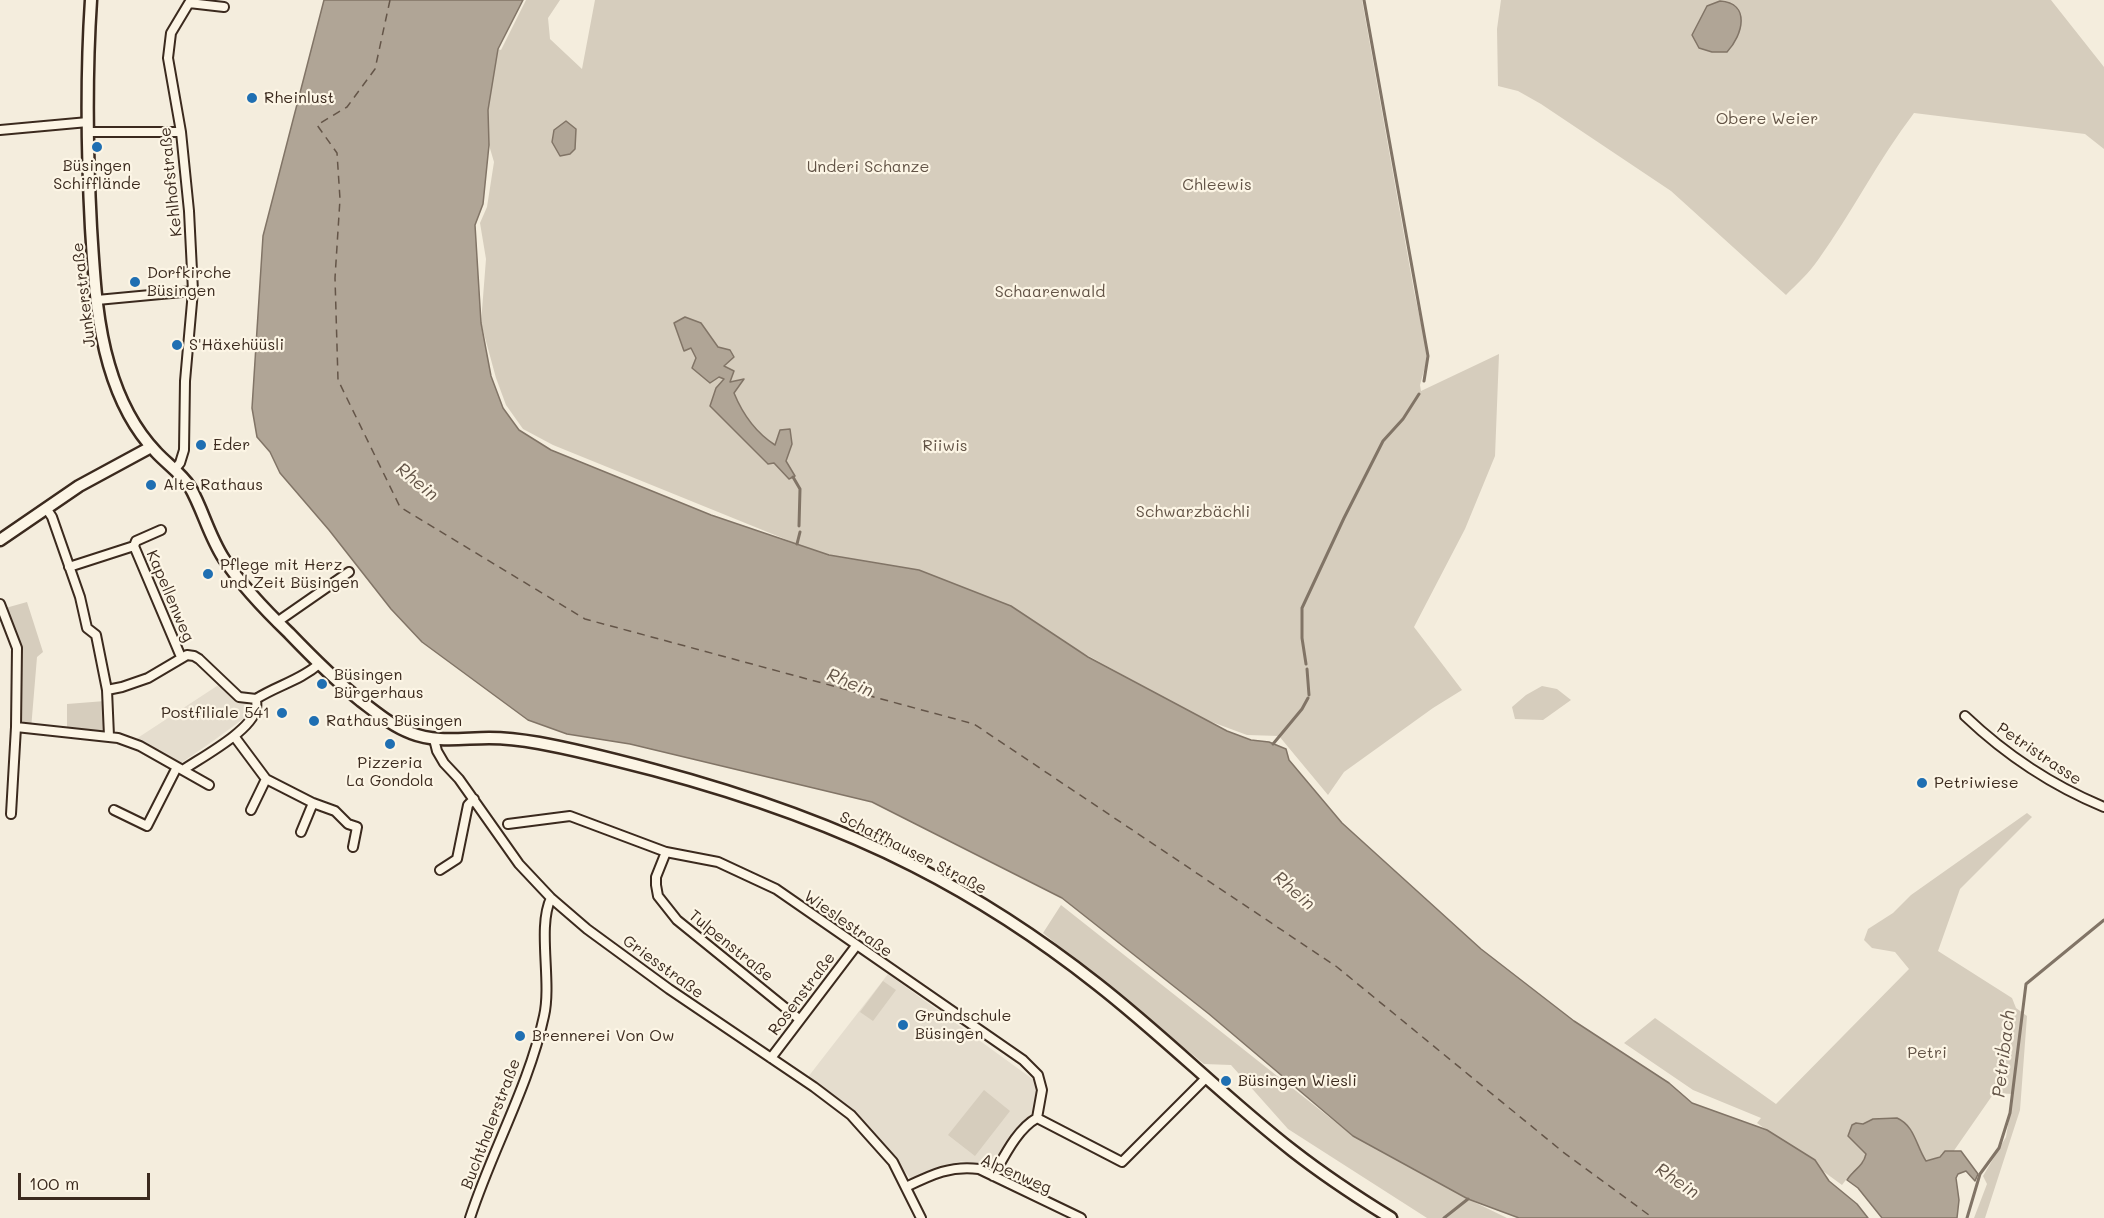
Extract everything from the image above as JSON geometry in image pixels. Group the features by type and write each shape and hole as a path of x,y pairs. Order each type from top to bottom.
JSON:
{"main road":[{"name":"Junkerstraße","path":"91,0 88,127 90,194 97,300 104,347 113,379 132,419 151,447 190,488 202,518 224,558 242,583 277,622 341,685 386,720 414,735 434,739"},
{"path":"0,540 79,486 151,447"},
{"name":"Schaffhauser Straße","path":"434,739 507,739 586,753 739,794 846,834 946,883 1034,937 1097,983 1292,1150 1343,1188 1391,1218"}],"street":[{"name":"Kehlhofstraße","path":"174,469 180,463 184,450 184,381 193,291 189,211 181,132 168,69 168,48 171,33 189,3 224,7"},
{"path":"0,130 88,127 181,132"},
{"path":"97,300 193,291"},
{"path":"46,508 52,517 87,628 96,635 107,690 109,736"},
{"name":"Kapellenweg","path":"69,567 134,546 136,541 161,530"},
{"name":"Kapellenweg","path":"134,546 181,657"},
{"path":"277,622 349,572"},
{"path":"0,603 16,648 16,727 11,814"},
{"name":"Kapellenweg","path":"107,690 148,678 181,657 194,656 239,698 256,699"},
{"path":"114,810 147,826 180,769 234,736 249,722 256,708 256,699 268,691 305,675 320,664"},
{"name":"Petristrasse","path":"1965,716 2007,752 2077,796 2104,807"},
{"path":"16,727 109,736 140,746 209,785"},
{"path":"234,736 266,780 335,811 348,824 357,827 353,847"},
{"name":"Griesstraße","path":"434,739 440,757 474,799 519,864 551,898 669,989 814,1087 851,1115 892,1162 921,1218"},
{"path":"251,810 266,780"},
{"path":"440,870 457,859 468,805 474,799"},
{"path":"301,832 313,803"},
{"name":"Wieslestraße","path":"508,824 570,816 666,852 718,862 776,889 1023,1060 1038,1075 1042,1090 1037,1118"},
{"name":"Tulpenstraße","path":"666,852 656,877 656,885 658,896 677,920 799,1019"},
{"name":"Buchthalerstraße","path":"470,1218 513,1113 544,1015 547,998 546,916 551,898"},
{"name":"Rosenstraße","path":"771,1059 856,946"},
{"path":"993,1176 1029,1123 1037,1118 1122,1162 1206,1078"},
{"name":"Alpenweg","path":"906,1187 930,1175 956,1168 979,1169 1081,1218"}],"shaded area":[{"path":"220,684 237,700 251,705 247,716 181,763 136,739"},
{"name":"Grundschule Büsingen","path":"888,974 1038,1083 1035,1109 988,1167 961,1161 911,1179 855,1114 808,1077"}],"green space":[{"name":"Schaarenwald","path":"526,0 560,0 548,18 550,39 582,69 595,0 1362,0 1414,291 1428,356 1420,385 1421,391 1499,354 1495,456 1465,529 1414,627 1462,690 1344,772 1328,795 1279,736 1247,735 1201,718 1076,649 1017,610 919,570 829,555 797,544 553,445 523,429 506,405 481,323 486,259 480,223 487,207 494,162 489,145 488,110 498,49 501,50","holes":["685,317 701,323 718,347 729,383 743,379 734,393 750,422 775,446 792,444 786,461 794,475 789,479 774,463 767,464 711,406 724,378 692,368 696,358 691,348 684,350 674,323"]},
{"name":"Obere Weier","path":"1501,0 2051,0 2104,67 2104,149 2085,134 1914,113 1818,260 1786,295 1671,191 1541,104 1518,91 1498,86 1497,29"},
{"path":"27,602 43,652 37,657 31,729 16,727 17,648 2,609"},
{"path":"1542,686 1557,689 1571,700 1543,720 1515,719 1512,707 1526,695"},
{"path":"105,701 105,723 100,732 96,734 67,730 67,704"},
{"name":"Petri","path":"2027,813 2032,817 1960,889 1938,951 2012,998 2016,1008 2027,1016 2020,1110 1985,1218 1974,1218 1987,1184 1983,1176 2006,1137 2013,1094 1994,1093 1953,1152 1942,1153 1928,1161 1924,1158 1911,1130 1897,1118 1869,1120 1848,1136 1866,1154 1859,1169 1852,1172 1842,1185 1757,1123 1761,1118 1693,1090 1624,1043 1655,1018 1776,1104 1909,969 1895,952 1872,948 1864,940 1868,929 1893,913 1911,895"},
{"path":"1061,905 1353,1136 1507,1218 1427,1218 1288,1129 1231,1065 1204,1064 1043,933"},
{"path":"883,981 896,990 873,1021 860,1012"},
{"path":"984,1090 1010,1111 975,1156 948,1135"}],"water":[{"name":"Rhein","path":"324,0 523,0 498,49 488,110 489,145 483,204 475,225 481,323 491,376 503,408 519,430 551,450 711,515 829,555 919,570 1011,606 1088,657 1227,731 1286,749 1289,760 1342,823 1481,949 1574,1021 1669,1083 1692,1103 1767,1130 1815,1160 1829,1181 1857,1204 1868,1218 1519,1218 1468,1199 1353,1136 1209,1014 1062,898 872,802 630,744 567,734 528,720 422,642 391,609 329,530 280,473 270,452 257,437 252,408 263,236"},
{"path":"1720,1 1736,7 1740,14 1740,29 1727,52 1712,52 1699,48 1692,35 1707,6"},
{"path":"566,121 576,129 575,149 570,154 560,156 552,142 554,130"},
{"path":"685,317 701,323 718,347 730,350 734,357 724,366 734,371 730,382 744,379 734,393 741,409 756,429 775,445 780,430 790,429 792,444 786,461 795,476 789,479 774,463 768,464 710,406 716,388 724,379 719,377 710,383 692,368 696,358 691,348 684,351 674,323"},
{"path":"1897,1118 1908,1126 1926,1161 1940,1157 1945,1151 1961,1151 1978,1174 1975,1181 1966,1171 1958,1174 1956,1178 1959,1200 1957,1218 1882,1218 1858,1188 1847,1180 1863,1162 1866,1154 1848,1136 1852,1125 1863,1124 1873,1119"}],"waterway":[{"path":"1364,0 1428,356 1424,381"},
{"path":"1306,664 1302,638 1302,608 1383,441 1403,419 1419,394"},
{"path":"793,477 800,489 799,526"},
{"path":"797,544 800,532"},
{"path":"1307,669 1309,695"},
{"path":"1273,744 1302,709 1308,698"},
{"name":"Petribach","path":"1967,1218 1980,1174 1999,1148 2010,1113 2026,984 2104,920"},
{"path":"1444,1218 1468,1199"}],"ferry route":[{"path":"390,0 375,69 347,107 317,125 337,153 340,199 335,278 338,380 400,507 585,619 974,724 1337,967 1563,1152 1653,1218"}],"place":[{"name":"Rheinlust","path":"252,98"},
{"name":"Büsingen Schifflände","path":"97,147"},
{"name":"Dorfkirche Büsingen","path":"135,282"},
{"name":"S'Häxehüüsli","path":"177,345"},
{"name":"Eder","path":"201,445"},
{"name":"Alte Rathaus","path":"151,485"},
{"name":"Pflege mit Herz und Zeit Büsingen","path":"208,574"},
{"name":"Büsingen Bürgerhaus","path":"322,684"},
{"name":"Postfiliale 541","path":"282,713"},
{"name":"Rathaus Büsingen","path":"314,721"},
{"name":"Pizzeria La Gondola","path":"390,744"},
{"name":"Petriwiese","path":"1922,783"},
{"name":"Grundschule Büsingen","path":"903,1025"},
{"name":"Brennerei Von Ow","path":"520,1036"},
{"name":"Büsingen Wiesli","path":"1226,1081"}],"park label":[{"name":"Underi Schanze","path":"868,167"},
{"name":"Chleewis","path":"1217,185"},
{"name":"Riiwis","path":"945,446"},
{"name":"Schwarzbächli","path":"1193,512"}]}
